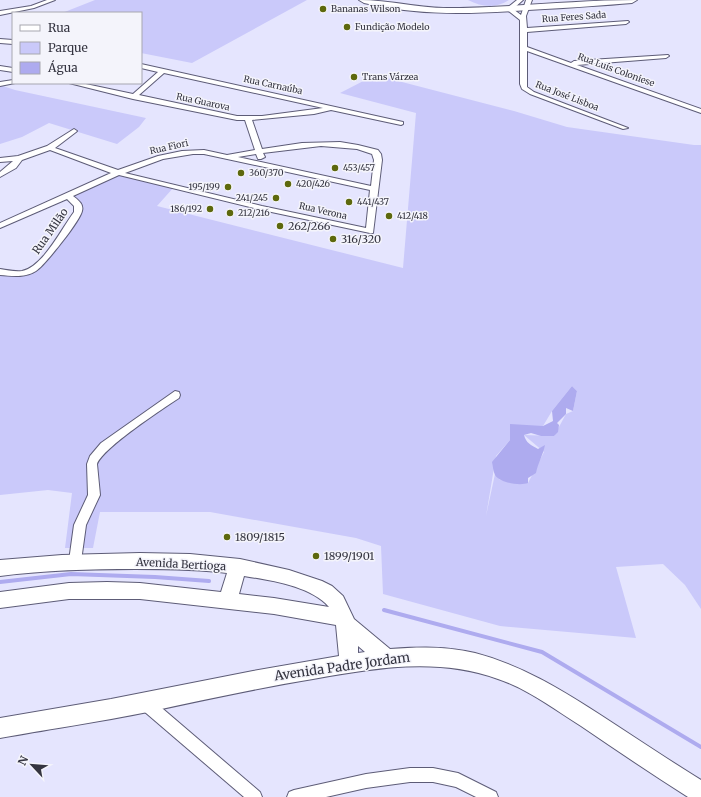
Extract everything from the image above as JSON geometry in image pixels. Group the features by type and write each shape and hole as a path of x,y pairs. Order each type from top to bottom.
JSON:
{"main road":[{"path":"364,0 387,5 435,11 509,9 525,2 632,0"}],"street":[{"path":"0,13 32,7 52,0"},
{"path":"523,18 525,2"},
{"path":"509,9 523,18"},
{"name":"Rua José Lisboa","path":"523,18 523,84 528,91 625,128"},
{"name":"Rua Feres Sada","path":"524,30 626,22"},
{"path":"0,41 12,42"},
{"name":"Rua Luís Coloniese","path":"524,48 701,111"},
{"path":"570,64 666,56"},
{"name":"Rua Carnaúba","path":"142,66 295,98 401,123"},
{"path":"0,68 12,70"},
{"path":"133,97 163,71"},
{"path":"0,84 12,82"},
{"name":"Rua Guarova","path":"76,84 224,116 248,119 314,112 332,107"},
{"path":"286,115 292,110 296,101 295,98"},
{"path":"248,119 260,151 262,164"},
{"path":"0,160 19,158 50,148 74,131"},
{"path":"227,157 260,151 334,143 369,150 378,154 375,190 370,220 370,231 373,240"},
{"name":"Rua Verona","path":"50,148 118,173 262,208 370,231"},
{"name":"Rua Fiori","path":"0,226 137,165 188,152 204,152 375,190"},
{"path":"0,175 13,166 19,158"},
{"name":"Rua Milão","path":"0,272 18,274 32,270 42,262 78,212 78,204 68,196"},
{"path":"75,561 80,525 94,495 92,464 94,458 105,446 175,395"},
{"name":"Avenida Bertioga","path":"0,568 75,561 157,561 256,570 317,587 331,596 345,622 349,663"},
{"path":"228,601 237,568"},
{"path":"0,600 69,591 107,590 140,591 274,606 345,622 387,658"},
{"name":"Avenida Padre Jordam","path":"0,728 144,702 258,678 349,663 424,655 448,656 497,669 517,677 554,697 701,793"},
{"path":"144,702 255,797"},
{"path":"294,797 366,781 410,775 433,775 458,780 491,797"}],"green space":[{"path":"95,0 307,0 192,63 142,53 142,12 65,12"},
{"path":"468,0 509,0 499,5 488,6"},
{"path":"375,75 514,111 567,127 701,145 701,609 685,585 663,564 616,567 636,638 500,626 383,594 381,546 356,538 210,512 100,512 93,548 65,548 72,493 48,490 0,495 0,272 26,273 42,262 78,212 68,196 118,173 174,187 157,206 403,268 416,113 340,93","holes":["572,386 577,391 573,411 566,414 554,436 524,435 544,452 528,483 500,480 495,474 486,516 496,456 510,440 543,426 552,411"]},
{"path":"0,85 15,90 146,118 139,127 117,144 49,123 22,137 0,144"}],"water":[{"path":"572,386 577,391 573,411 566,408 566,414 557,423 559,425 558,432 554,436 541,436 531,433 524,435 527,442 538,449 545,445 536,473 528,478 528,483 510,483 498,478 494,473 492,462 510,440 510,424 543,426 553,421 552,411"}],"waterway":[{"path":"0,582 71,574 155,577 209,581"},
{"path":"384,610 542,652 701,747"}],"place":[{"name":"Bananas Wilson","path":"323,9"},
{"name":"Fundição Modelo","path":"347,27"},
{"name":"Trans Várzea","path":"354,77"},
{"name":"453/457","path":"335,168"},
{"name":"360/370","path":"241,173"},
{"name":"420/426","path":"288,184"},
{"name":"195/199","path":"228,187"},
{"name":"241/245","path":"276,198"},
{"name":"441/437","path":"349,202"},
{"name":"186/192","path":"210,209"},
{"name":"212/216","path":"230,213"},
{"name":"412/418","path":"389,216"},
{"name":"262/266","path":"280,226"},
{"name":"316/320","path":"333,239"},
{"name":"1809/1815","path":"227,537"},
{"name":"1899/1901","path":"316,556"}]}
